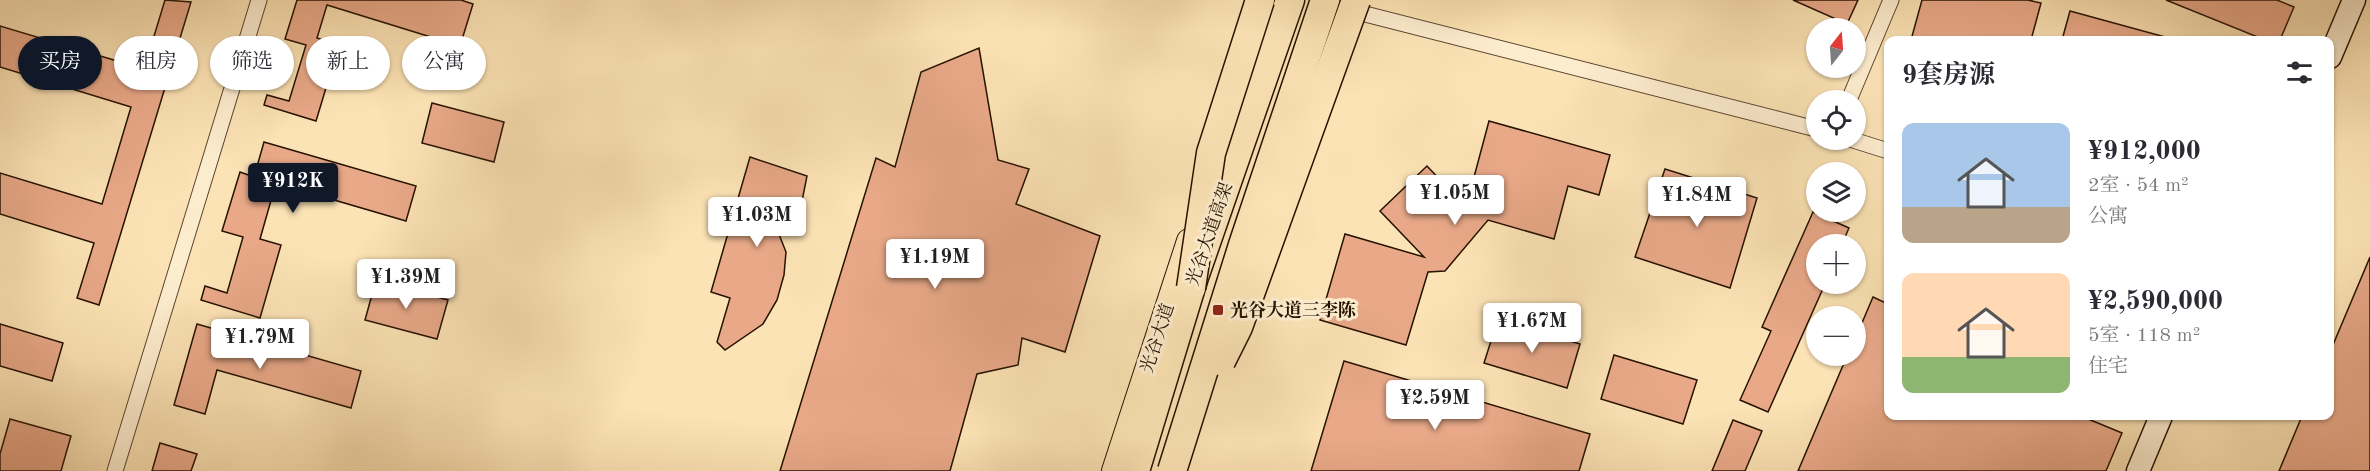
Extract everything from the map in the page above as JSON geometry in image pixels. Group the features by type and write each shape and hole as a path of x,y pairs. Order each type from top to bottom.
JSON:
{"highway":[{"path":"1191,288 1211,153 1260,0"},
{"name":"光谷大道高架","path":"1135,471 1191,288 1311,0"},
{"name":"光谷大道高架","path":"1173,471 1243,245 1311,0"},
{"path":"1185,430 1238,327 1356,0"}],"main road":[{"name":"光谷大道","path":"1114,471 1156,337 1251,63 1269,0"},
{"path":"1168,471 1311,0"}],"street":[{"path":"115,471 259,0"},
{"path":"1311,0 1806,126"},
{"path":"1852,90 1891,0"},
{"path":"2324,36 2339,0"},
{"path":"2334,48 2354,0"},
{"path":"1866,144 1884,150"},
{"path":"2138,471 2159,420"}],"building":[{"path":"165,0 191,2 181,36 154,36"},
{"path":"297,0 461,0 473,4 463,36 428,36 327,5 318,36 306,36 306,45 294,42 294,36 286,36"},
{"path":"1793,0 1858,0 1850,18 1834,18"},
{"path":"1922,0 2028,0 2041,3 2032,36 1912,36"},
{"path":"2166,0 2277,0 2294,7 2282,36 2255,36"},
{"path":"2070,11 2161,36 2063,36"},
{"path":"0,26 33,36 18,36 18,72 0,67"},
{"path":"306,45 306,90 325,90 316,121 264,105 267,95 289,101"},
{"path":"979,48 998,160 1029,169 1016,204 1100,236 1065,352 1022,338 1018,365 977,374 950,471 780,471 876,158 895,167 921,72"},
{"path":"102,56 114,60 114,90 164,90 99,305 77,298 94,243 0,214 0,173 102,204 131,107 75,90 102,90"},
{"path":"432,103 504,122 494,162 422,143"},
{"path":"1489,121 1610,155 1599,195 1568,186 1554,239 1488,220 1445,271 1428,272 1406,345 1320,320 1345,234 1424,257 1380,211 1427,166 1466,207"},
{"path":"264,142 416,186 406,221 276,183 260,239 281,245 260,318 201,300 205,286 227,293 243,237 222,231 240,172 254,177"},
{"path":"750,157 807,176 797,226 773,219 786,252 784,275 777,300 763,324 725,350 717,342 730,298 711,292"},
{"path":"1665,169 1757,198 1730,288 1635,257"},
{"path":"1809,222 1836,222 1849,228 1846,234 1806,234 1806,294 1821,294 1815,306 1806,306 1806,327 1768,412 1740,400 1771,331 1762,327"},
{"path":"2370,257 2370,471 2279,471 2300,420 2334,420 2334,342"},
{"path":"376,280 448,300 437,339 365,320"},
{"path":"1873,297 1884,302 1884,420 2091,420 2122,433 2106,471 1798,471 1843,366 1866,366 1866,313"},
{"path":"1498,319 1580,344 1567,388 1484,363"},
{"path":"0,324 63,343 52,381 0,366"},
{"path":"197,324 361,371 351,408 217,370 205,414 174,405"},
{"path":"1614,355 1697,380 1683,424 1601,399"},
{"path":"1344,361 1590,434 1579,471 1311,471"},
{"path":"10,419 71,436 61,471 0,471 0,454"},
{"path":"1733,420 1762,431 1745,471 1712,471"},
{"path":"160,443 197,454 191,471 152,471"}],"place":[{"name":"光谷大道三李陈","path":"1218,310"}]}
